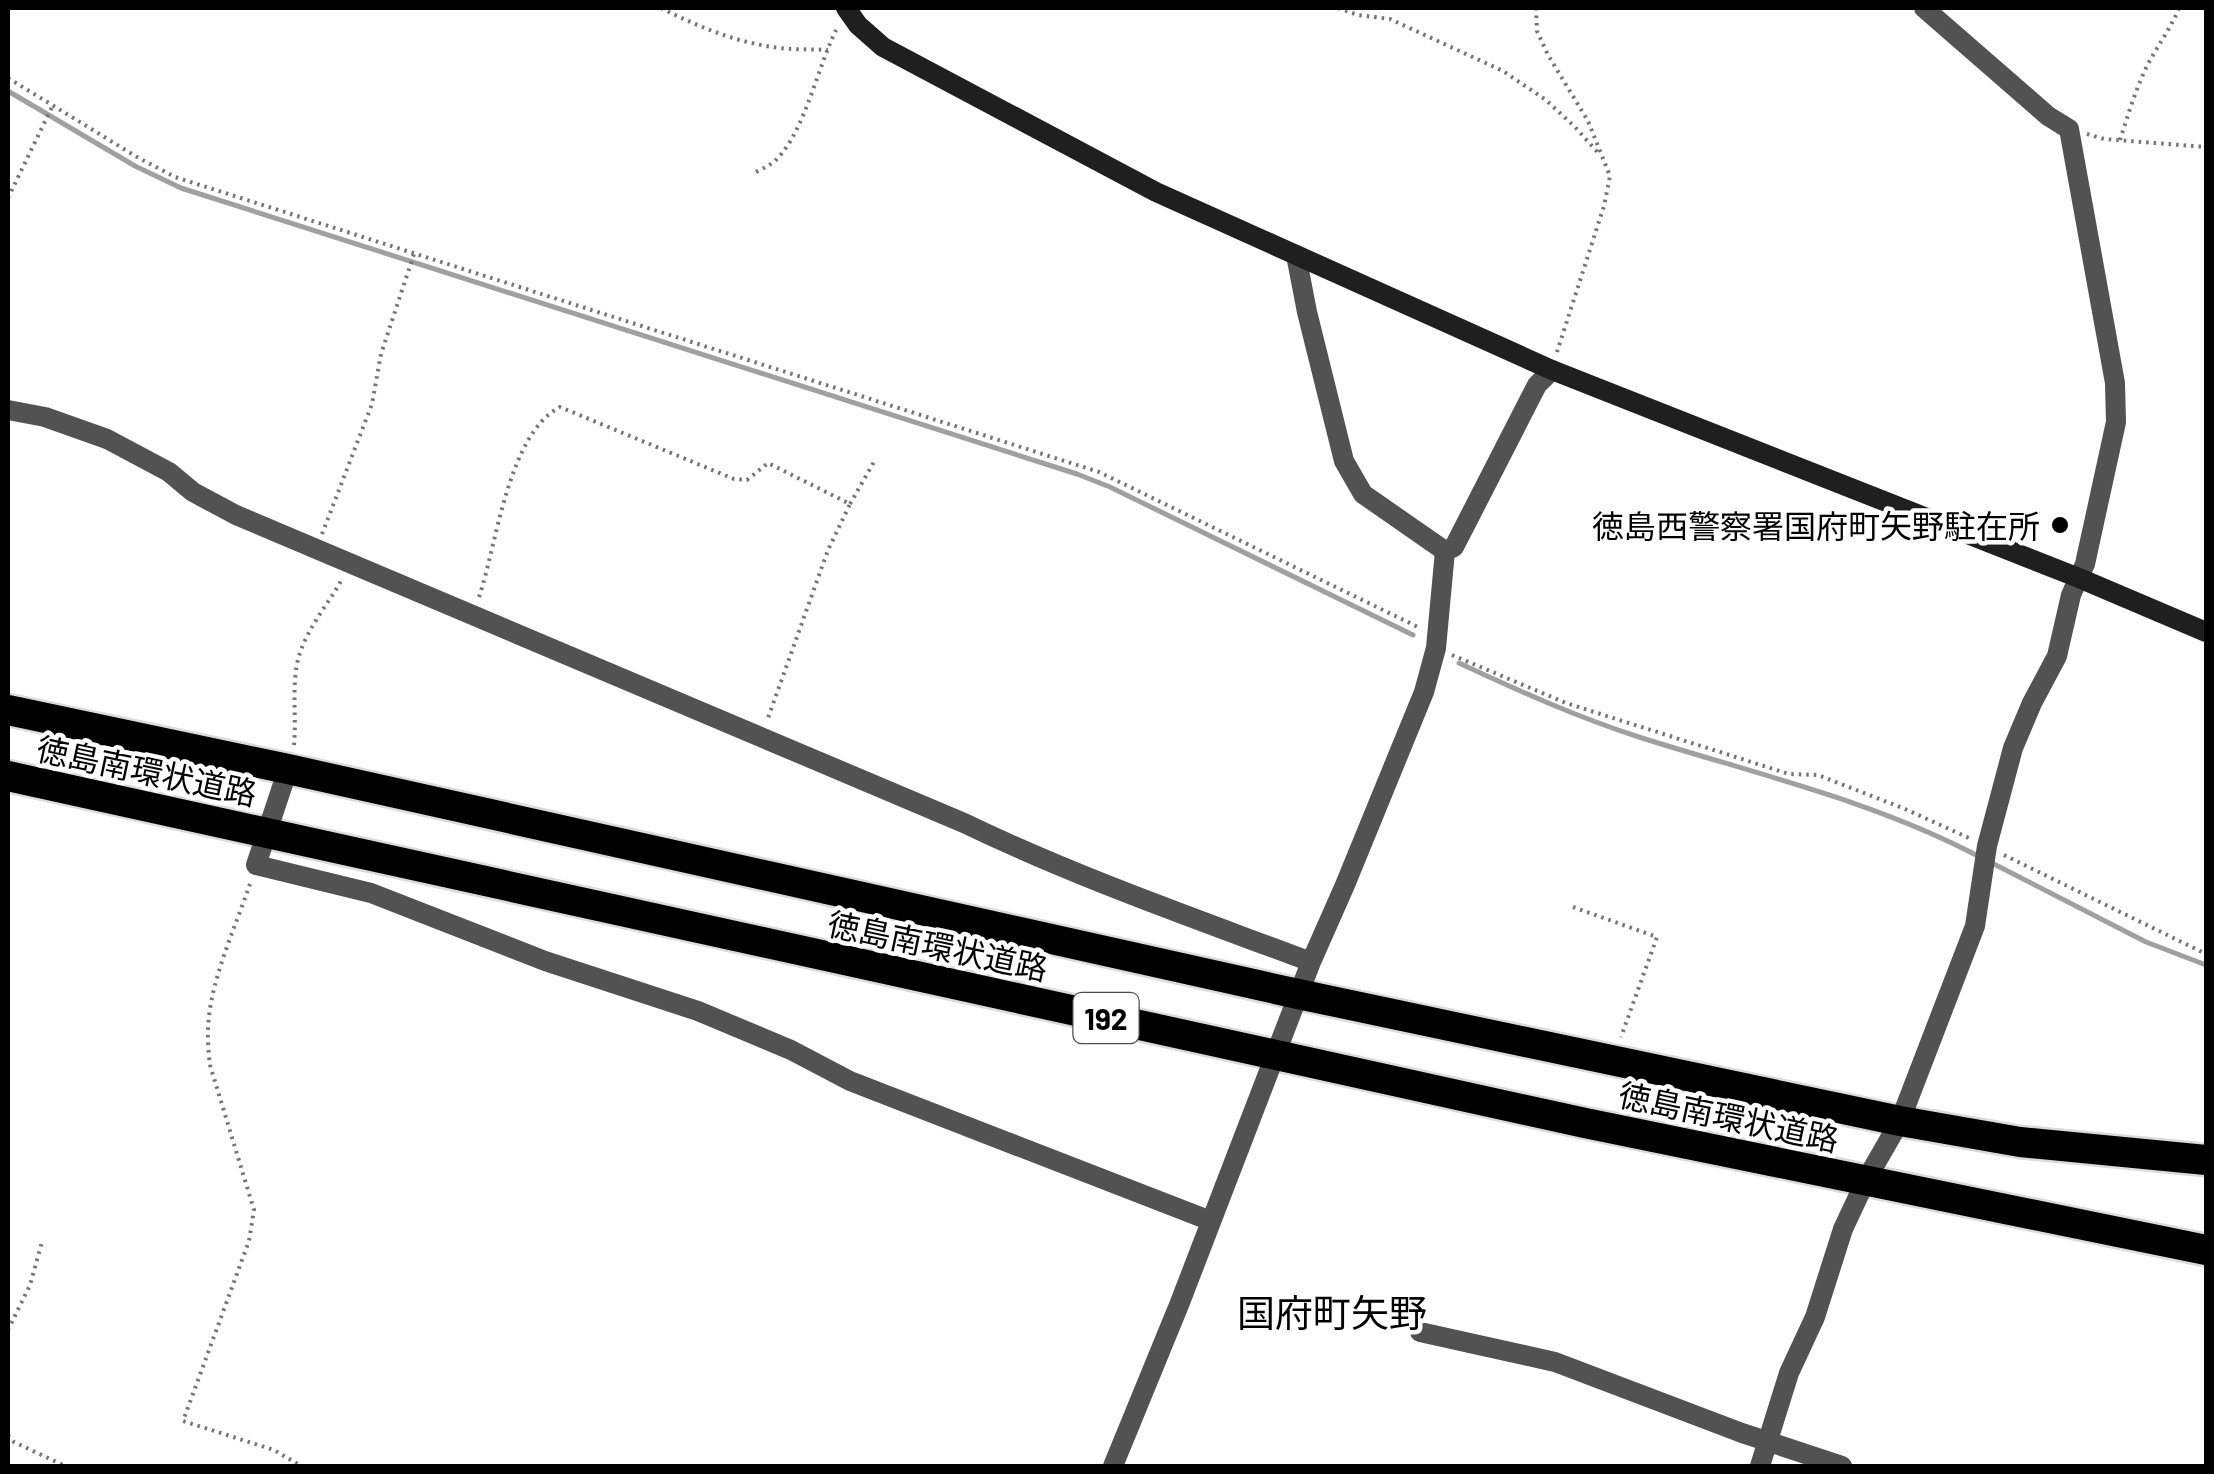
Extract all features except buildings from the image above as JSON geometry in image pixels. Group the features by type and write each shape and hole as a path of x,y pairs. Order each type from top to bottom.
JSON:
{"highway":[{"name":"徳島南環状道路","path":"8,710 1298,994 1900,1121 2020,1142 2206,1160"},
{"name":"徳島南環状道路","path":"8,776 1603,1126 2206,1250"}],"street":[{"path":"847,8 883,47 915,66 1129,178 1296,255 1552,370 2206,632"},
{"path":"1760,1466 1789,1373 1814,1316 1844,1229 1866,1180 1900,1121 1975,926 1986,857 2013,748 2057,656 2071,595 2085,564 2116,422 2114,383 2069,129 2048,116 1924,8"},
{"path":"1296,255 1344,461 1363,494 1445,551"},
{"path":"1445,551 1454,547 1536,385 1552,370"},
{"path":"8,410 45,417 107,440 170,472 193,492 236,516 1032,854 1310,962"},
{"path":"1112,1466 1310,962 1424,692 1437,642 1445,551"},
{"path":"288,769 256,865 371,893 545,961 698,1011 791,1050 850,1081 1211,1221"},
{"path":"1420,1332 1555,1362 1842,1466"}],"path":[{"path":"661,8 712,32 754,44 828,50"},
{"path":"756,172 772,164 784,151 847,8"},
{"path":"1338,8 1390,19 1503,71 1546,100 1603,159"},
{"path":"1358,15 1362,8"},
{"path":"1536,8 1538,31 1548,55 1588,121 1610,176 1552,370"},
{"path":"2120,140 2140,82 2179,8"},
{"path":"8,78 175,178 1099,472 1566,703 1788,774 1818,774 1906,809 1986,857 2206,954"},
{"path":"8,198 53,105"},
{"path":"2069,129 2104,139 2206,147"},
{"path":"316,549 372,404 381,354 414,254"},
{"path":"473,615 521,454 548,414 560,406 734,479 746,480 768,464 850,504"},
{"path":"761,737 828,550 876,460"},
{"path":"288,769 293,755 300,652 350,564"},
{"path":"256,865 214,987 208,1042 210,1065 254,1210 249,1241 183,1421 274,1450 301,1466"},
{"path":"1573,907 1657,937 1612,1060"},
{"path":"8,1330 30,1285 42,1242"},
{"path":"8,1435 14,1442 65,1466"},
{"path":"49,1466 50,1458"}],"waterway":[{"path":"8,91 135,166 181,188 1077,474 1413,635"},
{"path":"1459,663 1595,722 1857,804 1980,857"},
{"path":"1990,862 2146,942 2206,965"}],"place":[{"name":"徳島西警察署国府町矢野駐在所","path":"2060,525"}],"district":[{"name":"国府町矢野","path":"1332,1312"}]}
